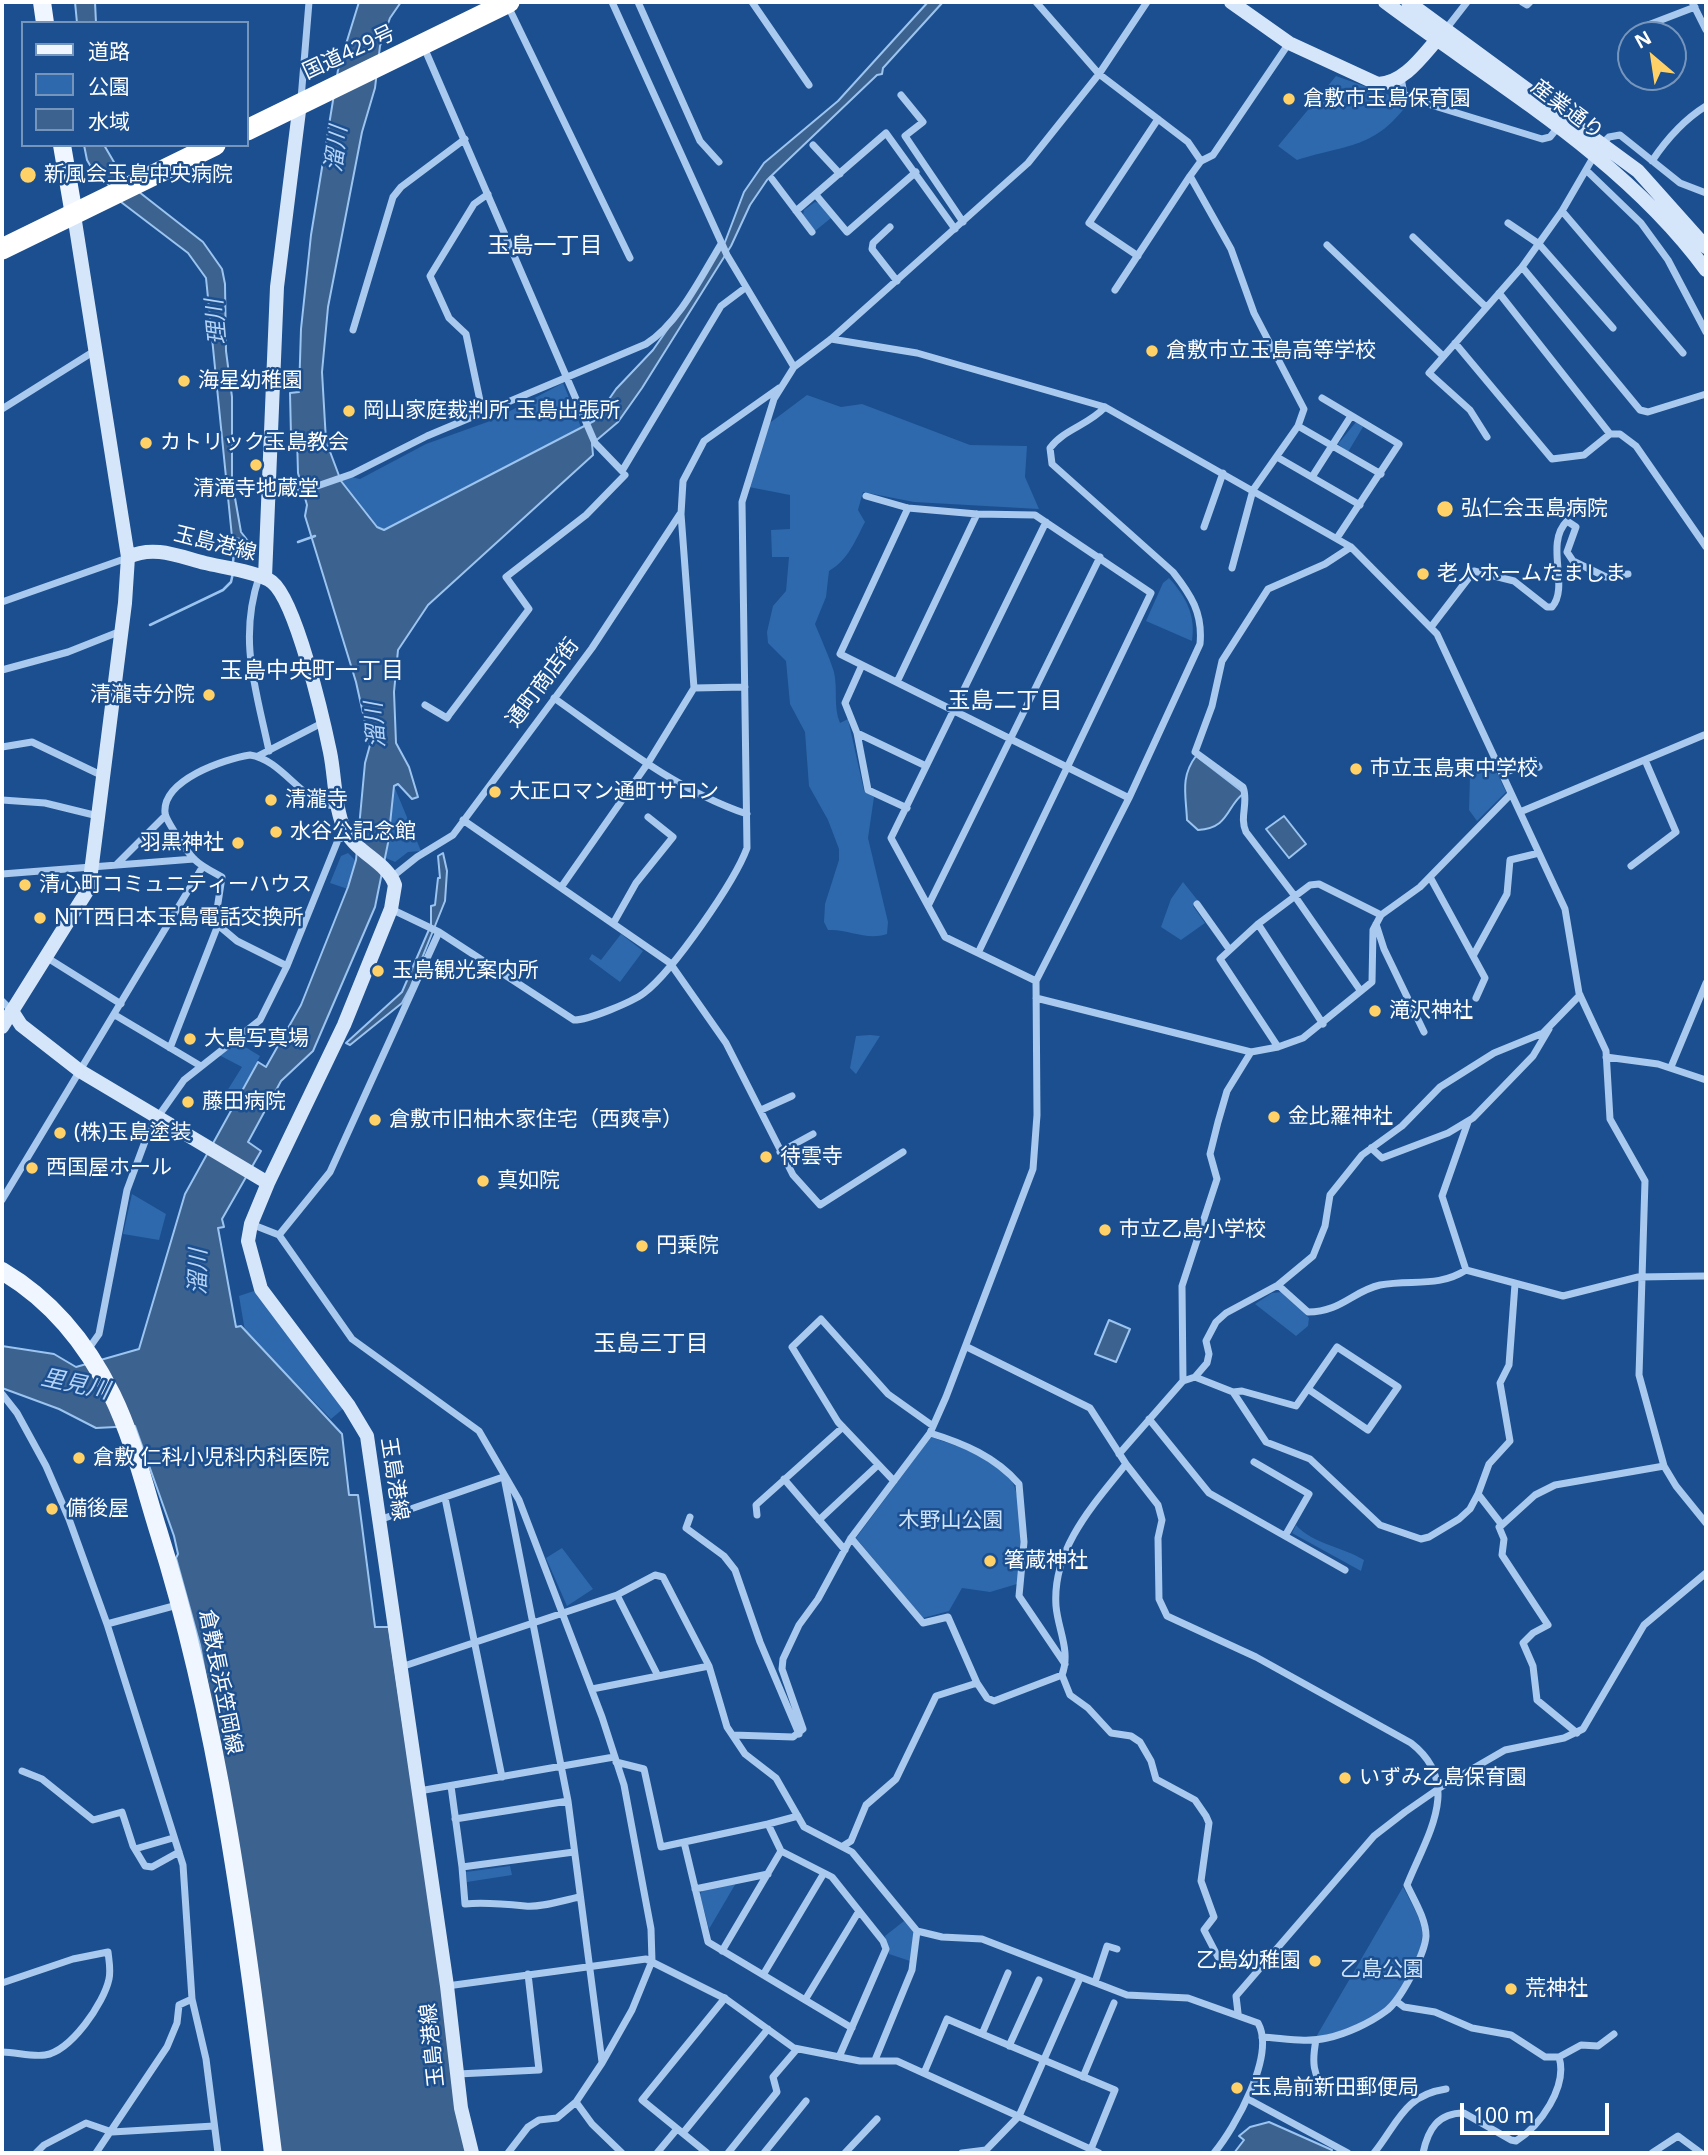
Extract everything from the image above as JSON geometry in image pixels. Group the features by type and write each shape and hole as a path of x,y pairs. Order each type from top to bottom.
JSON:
{"highway":[{"name":"国道429号","path":"248,129 508,2"},
{"path":"2,249 211,147"}],"main road":[{"path":"42,2 45,21"},
{"path":"1231,2 1289,43 1378,84 1391,83 1401,78 1441,35"},
{"name":"産業通り","path":"1385,2 1441,35 1598,150 1675,228 1706,270"},
{"name":"産業通り","path":"1408,2 1441,35"},
{"path":"262,577 277,287 300,103"},
{"path":"2,1027 7,1006 46,957 89,888 86,869 98,816 122,631 128,557 97,349 62,147"},
{"name":"産業通り","path":"1598,150 1638,171 1706,247"},
{"name":"玉島港線","path":"128,557 142,551 161,551 262,577 281,591 289,606 322,723 338,806 347,835 357,848 390,875 396,890 391,909 344,1024 251,1224 250,1256 261,1289 349,1406 367,1436 447,1986 465,2131 472,2153"},
{"path":"7,1006 21,1025 80,1071 268,1183"},
{"name":"倉敷長浜笠岡線","path":"2,1271 26,1285 53,1308 89,1356 125,1425 181,1604 198,1676 245,1933 273,2153"}],"street":[{"path":"300,103 309,2"},
{"path":"508,2 630,258"},
{"path":"612,2 721,244 744,288 794,367"},
{"path":"638,2 700,141 719,162"},
{"path":"752,2 808,85"},
{"path":"1037,2 1099,74 1188,142 1201,161"},
{"path":"391,909 439,932 574,1020 611,1008 645,992 670,963 724,894 747,848 742,502 763,428 781,386 794,367 831,339 1028,163 1099,74 1147,2"},
{"path":"1441,35 1467,2"},
{"path":"1522,2 1527,5 1530,2"},
{"path":"1657,21 1694,4 1706,30"},
{"path":"1115,290 1190,176 1201,161 1213,155 1289,43"},
{"path":"423,45 586,421 601,451 622,471 721,306 744,288"},
{"path":"1401,78 1404,94 1418,101 1542,139 1550,137 1561,122"},
{"path":"895,144 923,122 901,95"},
{"path":"1652,161 1667,140 1693,114 1706,106"},
{"path":"1138,256 1089,223 1158,119"},
{"path":"796,211 886,132 955,229"},
{"path":"1487,437 1461,400 1429,373 1522,267 1609,137 1620,135 1684,185 1706,194"},
{"path":"905,136 963,222"},
{"path":"353,330 393,197 401,187 465,139"},
{"path":"813,145 840,174"},
{"path":"1586,170 1641,223 1668,260 1706,332"},
{"path":"816,195 847,232 916,172"},
{"path":"1190,176 1231,249 1254,313 1302,405 1303,416 1278,457 1253,490 1232,568"},
{"path":"772,179 812,232"},
{"path":"483,415 466,334 449,318 430,276 474,204 488,194"},
{"path":"1562,211 1683,353"},
{"path":"1508,223 1539,243 1613,328"},
{"path":"890,227 873,243 872,249 897,281"},
{"path":"1413,237 1486,307"},
{"path":"267,495 297,493 352,474 427,436 483,415 566,374 646,344 660,335 721,244"},
{"path":"1327,246 1443,356"},
{"path":"1522,267 1640,410 1648,412 1706,394"},
{"path":"1499,293 1610,433 1620,434 1636,446 1706,547"},
{"path":"831,339 917,353 1105,407 1351,547 1431,627 1447,651 1565,909 1580,995 1602,1038 1611,1119 1645,1181 1639,1375 1664,1466 1676,1486 1706,1523"},
{"path":"1455,343 1552,459 1584,455 1610,433"},
{"path":"2,409 97,349"},
{"path":"562,887 648,763 694,688 681,514 682,481 704,441 781,386"},
{"path":"1322,398 1399,444 1337,538"},
{"path":"733,1735 793,1737 800,1734 804,1724 782,1670 783,1659 799,1625 818,1600 851,1538 931,1429 967,1347 1036,1155 1037,981 1129,798 1196,656 1201,630 1195,603 1173,572 1052,464 1050,448 1059,436 1094,419 1105,407"},
{"path":"1312,477 1351,416"},
{"path":"1297,426 1381,474"},
{"path":"1278,457 1360,505"},
{"path":"1204,527 1223,473"},
{"path":"425,705 447,718 529,609 506,577 586,515 625,475"},
{"path":"866,496 908,508 977,514 1035,515 1152,593 978,953"},
{"path":"908,508 840,654 1129,798"},
{"name":"通町商店街","path":"390,875 453,835 592,648 681,514"},
{"path":"897,682 977,514"},
{"path":"1431,627 1474,571 1514,580 1547,607 1552,607 1558,596 1557,543 1560,529 1567,521 1576,527 1567,552 1573,561 1606,577 1628,574"},
{"path":"1037,981 946,937 891,838 1046,522"},
{"path":"1351,547 1333,561 1268,589 1222,661 1212,706 1195,752 1243,787 1246,796 1244,828 1360,990"},
{"path":"929,904 1100,556"},
{"path":"2,602 128,557"},
{"path":"262,577 253,597 248,653 269,751"},
{"path":"2,670 68,652 122,631"},
{"path":"862,665 845,703 857,733 868,790 906,808"},
{"path":"694,688 745,687"},
{"path":"554,698 648,763 702,796 747,814"},
{"path":"170,1048 218,925 216,916 222,877 194,859 165,816 166,803 182,781 238,757 258,756 322,723"},
{"path":"857,733 926,766"},
{"path":"1520,812 1703,735"},
{"path":"2,747 32,742 103,776"},
{"path":"258,756 281,770 321,804 338,806"},
{"path":"1503,774 1534,760 1539,767"},
{"path":"1632,866 1676,832 1645,760"},
{"path":"1036,998 1251,1052 1292,1044 1323,1024 1372,982 1376,923 1381,915 1430,877 1511,794"},
{"path":"2,800 45,803 98,816"},
{"path":"116,866 165,816"},
{"path":"614,922 636,883 673,837 648,817"},
{"path":"463,820 670,963 726,1043 793,1175 821,1205 903,1152"},
{"path":"89,1356 99,1335 127,1190 156,1118 184,1080 199,1065 257,1024 287,966 338,840 347,835"},
{"path":"1473,956 1507,894 1510,860 1539,853"},
{"path":"2,874 194,859"},
{"path":"2,1200 203,866"},
{"path":"1430,877 1485,978 1476,998"},
{"path":"1278,1047 1220,963 1229,948 1310,884 1319,884 1381,915"},
{"path":"1197,904 1229,948"},
{"path":"1376,923 1384,949 1424,1032"},
{"path":"1258,924 1323,1024"},
{"path":"218,925 237,941 287,966"},
{"path":"279,1235 330,1172 439,932"},
{"path":"46,957 121,1004"},
{"path":"1671,1067 1706,983"},
{"path":"1119,1454 1183,1381 1195,1377 1207,1363 1209,1354 1206,1341 1216,1322 1226,1313 1278,1285 1313,1256 1325,1226 1330,1195 1345,1174 1371,1148 1402,1126 1448,1082 1494,1052 1543,1033 1580,995"},
{"path":"115,1015 199,1065"},
{"path":"1371,1148 1382,1158 1448,1133 1468,1122 1533,1056 1553,1022"},
{"path":"1183,1381 1182,1286 1217,1179 1210,1154 1227,1091 1251,1052"},
{"path":"1606,1057 1671,1067 1706,1080"},
{"path":"761,1110 792,1096"},
{"path":"1466,1270 1442,1196 1468,1122"},
{"path":"780,1152 813,1134"},
{"path":"251,1224 279,1235 352,1339 479,1431 503,1477 519,1500 592,1689 624,1786 651,1929 652,1961 632,2010 603,2063 576,2102 557,2118 539,2120 528,2127 509,2153"},
{"path":"1278,1285 1308,1312 1325,1311 1377,1286 1436,1283 1449,1280 1466,1270 1563,1296 1643,1278 1706,1276"},
{"path":"1233,1392 1266,1442 1310,1459 1380,1525 1421,1539 1429,1538 1470,1509 1489,1464 1510,1441 1500,1383 1509,1365 1515,1284"},
{"path":"894,1481 843,1427 821,1398 792,1347 821,1319 888,1394 931,1429 975,1449 996,1463 1019,1484 1024,1549 1019,1596 1065,1664"},
{"path":"967,1347 1090,1408 1126,1464 1158,1505 1162,1520 1158,1538 1159,1599 1167,1616 1256,1657 1411,1743 1424,1755 1441,1787 1439,1804 1407,1885 1422,1922 1425,1941 1418,1963 1396,2001 1387,2011 1353,2029 1316,2040 1262,2037"},
{"path":"1195,1377 1233,1392 1242,1391 1296,1406 1337,1347 1398,1387 1368,1430 1308,1389"},
{"path":"2,1394 16,1413 50,1475 107,1625 179,1853 189,1921 192,1998 206,2059 218,2153"},
{"path":"1149,1419 1209,1493 1345,1570"},
{"path":"757,1515 756,1505 843,1427"},
{"path":"1254,1462 1309,1494 1285,1536"},
{"path":"1126,1464 1079,1523 1061,1563 1056,1607 1065,1645 1062,1675 1070,1695 1088,1708 1111,1733 1131,1736 1140,1742 1151,1761 1156,1779 1202,1807 1209,1823 1201,1881 1214,1917 1204,1930 1218,1956"},
{"path":"819,1520 878,1465"},
{"path":"1577,1733 1543,1708 1534,1695 1533,1666 1523,1643 1533,1633 1548,1625 1502,1555 1504,1539 1499,1527 1535,1495 1555,1485 1664,1466"},
{"path":"379,1520 503,1477"},
{"path":"503,1477 568,1801 603,2063"},
{"path":"785,1479 845,1550"},
{"path":"1478,1494 1502,1525"},
{"path":"445,1498 502,1777"},
{"path":"690,1517 686,1528 724,1556 735,1570 760,1642 800,1734"},
{"path":"851,1538 923,1623 948,1616 977,1684 987,1698 995,1701 1062,1675"},
{"path":"1237,2013 1236,1996 1374,1836 1441,1787 1504,1750 1577,1733 1583,1729 1644,1625 1706,1573"},
{"path":"401,1667 617,1595 655,1575 663,1577 709,1666 727,1727 745,1754 776,1778 804,1827 852,1852 917,1931 942,1937 982,1939 1127,1995 1188,1998 1237,2013 1258,2023 1262,2037 1257,2075 1240,2118 1214,2153"},
{"path":"617,1595 658,1676"},
{"path":"107,1625 181,1604"},
{"path":"592,1689 709,1666"},
{"path":"843,1846 851,1841 866,1805 896,1779 936,1696 977,1684"},
{"path":"419,1791 615,1760 644,1769 662,1847 798,1816"},
{"path":"22,1771 42,1779 93,1820 122,1812 141,1862 149,1867 179,1853"},
{"path":"450,1786 465,1905 489,1902 500,1907 526,1906 580,1897"},
{"path":"454,1819 568,1801"},
{"path":"768,1824 781,1851 832,1877 883,1941 886,1949 839,2057"},
{"path":"135,1849 173,1838"},
{"path":"684,1842 708,1942 852,2028"},
{"path":"722,1951 781,1851"},
{"path":"462,1867 575,1852"},
{"path":"763,1975 824,1873"},
{"path":"695,1889 768,1874"},
{"path":"805,2000 859,1911"},
{"path":"875,2060 912,1970 917,1931"},
{"path":"1095,1982 1107,1946 1117,1949"},
{"path":"2,1983 74,1959 108,1952 109,1978 105,1990 76,2035 49,2054 2,2052"},
{"path":"447,1986 631,1959 652,1961 725,1998 797,2049 860,2061 897,2061 1100,2153"},
{"path":"982,2034 1007,1973"},
{"path":"457,2074 539,2070 528,1974"},
{"path":"962,2153 986,2150 1019,2116 1080,1978"},
{"path":"1009,2046 1039,1980"},
{"path":"96,2153 167,2047 177,2023 179,2006 192,1998"},
{"path":"707,2153 642,2100 725,1998"},
{"path":"1396,2001 1404,2007 1435,2011 1472,2028 1511,2035 1545,2057 1559,2057 1581,2045 1598,2046 1614,2034"},
{"path":"1083,2077 1114,2003"},
{"path":"924,2073 947,2019 1115,2090 1091,2149"},
{"path":"657,2153 680,2131 768,2029"},
{"path":"1316,2040 1312,2060 1316,2080 1327,2092"},
{"path":"728,2153 777,2092 774,2077 797,2049"},
{"path":"1423,2153 1430,2131 1437,2120 1456,2113 1470,2116 1511,2140 1516,2141 1532,2131 1542,2117 1558,2080 1562,2066 1559,2057"},
{"path":"1374,2153 1414,2099 1430,2091 1446,2089"},
{"path":"1248,2099 1348,2153"},
{"path":"764,2153 806,2101"},
{"path":"576,2102 592,2124 622,2153"},
{"path":"845,2153 877,2119"},
{"path":"36,2153 44,2145 86,2123 112,2132 214,2126"},
{"path":"1652,2153 1678,2136 1701,2153"}],"green space":[{"path":"1336,76 1409,102 1397,117 1372,137 1297,160 1278,146"},
{"path":"815,202 819,203 831,218 815,231 803,215 804,210"},
{"path":"563,383 581,427 385,530 377,527 341,481 351,477 360,479 426,444 493,420"},
{"path":"807,395 841,407 862,404 970,445 1027,446 1025,477 1039,509 914,502 863,492 858,510 865,522 846,556 829,571 826,597 815,624 834,672 840,723 848,719 864,791 874,797 868,838 888,922 887,934 879,936 828,930 824,922 825,904 839,860 839,849 828,820 809,786 805,732 790,704 786,661 768,643 767,632 773,606 786,591 789,557 772,557 771,530 790,529 790,495 749,487 763,428"},
{"path":"1356,422 1363,427 1348,452 1338,444"},
{"path":"1169,578 1180,592 1191,615 1192,641 1146,621 1163,583"},
{"path":"1491,760 1506,792 1477,821 1469,810 1470,775"},
{"path":"394,786 421,851 408,852 395,862 386,858"},
{"path":"348,853 356,861 348,889 330,883 341,856"},
{"path":"1183,882 1199,902 1193,906 1205,923 1181,940 1161,927 1171,899"},
{"path":"621,934 643,951 620,982 589,959 592,954 601,960"},
{"path":"856,1036 880,1036 856,1074 850,1068"},
{"path":"237,1042 260,1056 238,1097 227,1091 242,1067 219,1055"},
{"path":"132,1194 166,1214 159,1240 123,1234"},
{"path":"254,1291 344,1408 331,1419 245,1331 239,1296"},
{"path":"1282,1292 1309,1318 1308,1326 1296,1336 1255,1304 1272,1293"},
{"name":"木野山公園","path":"931,1437 983,1457 1009,1477 1018,1498 1020,1513 1020,1560 1017,1584 990,1592 962,1588 949,1611 923,1618 856,1538"},
{"path":"1296,1525 1311,1537 1364,1560 1361,1571 1292,1533"},
{"path":"562,1548 593,1589 567,1606 546,1558"},
{"path":"510,1866 512,1875 467,1882 466,1872"},
{"path":"736,1883 709,1929 700,1894 703,1890"},
{"name":"乙島公園","path":"1403,1887 1417,1914 1422,1931 1419,1951 1405,1983 1380,2013 1353,2026 1316,2037"},
{"path":"904,1921 915,1933 910,1961 889,1954 885,1936"}],"water":[{"path":"75,2 95,2 96,21 77,21"},
{"path":"359,2 401,2 390,18 380,46 375,88 362,132 328,307 322,372 326,441 341,481 377,527 384,530 594,421 616,389 653,350 685,304 725,242 744,192 764,163 838,101 928,2 943,2 883,68 882,74 877,75 767,180 750,205 731,246 642,388 618,422 592,444 593,455 428,605 398,650 394,692 396,743 409,767 418,797 412,799 398,784 394,786 388,843 375,907 313,1051 281,1081 248,1142 261,1151 222,1219 224,1227 218,1228 236,1327 241,1326 342,1434 349,1495 358,1495 375,1627 389,1627 467,2153 280,2153 220,1753 200,1645 176,1558 178,1554 174,1536 135,1426 96,1428 59,1409 2,1388 2,1346 54,1354 76,1367 139,1349 185,1194 258,1062 266,1067 301,1005 356,860 365,763 370,745 356,682 305,516 307,505 298,473 297,437 291,436 290,393 299,392 301,329 311,235 338,70"},
{"name":"理川","path":"84,147 105,147 125,181 203,242 222,269 225,284 226,351 232,397 232,481 241,532 248,541 232,537 206,278 188,253 121,202 104,179 99,181 87,160"},
{"path":"1196,756 1244,793 1222,821 1198,830 1187,820 1185,794 1188,771"},
{"path":"1284,816 1306,844 1289,858 1266,829"},
{"path":"443,853 447,871 445,901 410,988 402,1003 350,1045 346,1043 402,992 431,925 431,906 435,905 440,878 438,856"},
{"path":"1109,1320 1130,1329 1116,1362 1095,1354"},
{"path":"1269,2122 1332,2150 1331,2153 1234,2153 1244,2140 1239,2136 1250,2127"}],"waterway":[{"path":"298,542 315,536"},
{"path":"233,563 235,539"},
{"path":"150,625 223,590 231,582 233,573"}],"place":[{"name":"倉敷市玉島保育園","path":"1289,99"},
{"name":"新風会玉島中央病院","path":"28,175"},
{"name":"倉敷市立玉島高等学校","path":"1152,351"},
{"name":"海星幼稚園","path":"184,381"},
{"name":"岡山家庭裁判所 玉島出張所","path":"349,411"},
{"name":"カトリック玉島教会","path":"146,443"},
{"name":"清滝寺地蔵堂","path":"256,465"},
{"name":"弘仁会玉島病院","path":"1445,509"},
{"name":"老人ホームたましま","path":"1423,574"},
{"name":"清瀧寺分院","path":"209,695"},
{"name":"市立玉島東中学校","path":"1356,769"},
{"name":"大正ロマン通町サロン","path":"495,792"},
{"name":"清瀧寺","path":"271,800"},
{"name":"水谷公記念館","path":"276,832"},
{"name":"羽黒神社","path":"238,843"},
{"name":"清心町コミュニティーハウス","path":"25,885"},
{"name":"NTT西日本玉島電話交換所","path":"40,918"},
{"name":"玉島観光案内所","path":"378,971"},
{"name":"滝沢神社","path":"1375,1011"},
{"name":"大島写真場","path":"190,1039"},
{"name":"藤田病院","path":"188,1102"},
{"name":"金比羅神社","path":"1274,1117"},
{"name":"倉敷市旧柚木家住宅（西爽亭）","path":"375,1120"},
{"name":"(株)玉島塗装","path":"60,1133"},
{"name":"待雲寺","path":"766,1157"},
{"name":"西国屋ホール","path":"32,1168"},
{"name":"真如院","path":"483,1181"},
{"name":"市立乙島小学校","path":"1105,1230"},
{"name":"円乗院","path":"642,1246"},
{"name":"倉敷 仁科小児科内科医院","path":"79,1458"},
{"name":"備後屋","path":"52,1509"},
{"name":"箸蔵神社","path":"990,1561"},
{"name":"いずみ乙島保育園","path":"1345,1778"},
{"name":"乙島幼稚園","path":"1315,1961"},
{"name":"荒神社","path":"1511,1989"},
{"name":"玉島前新田郵便局","path":"1237,2088"}],"district":[{"name":"玉島一丁目","path":"545,246"},
{"name":"玉島中央町一丁目","path":"312,671"},
{"name":"玉島二丁目","path":"1005,701"},
{"name":"玉島三丁目","path":"651,1344"}],"water label":[{"name":"溜川","path":"337,149"},
{"name":"溜川","path":"376,725"},
{"name":"溜川","path":"199,1272"},
{"name":"里見川","path":"75,1385"}]}
